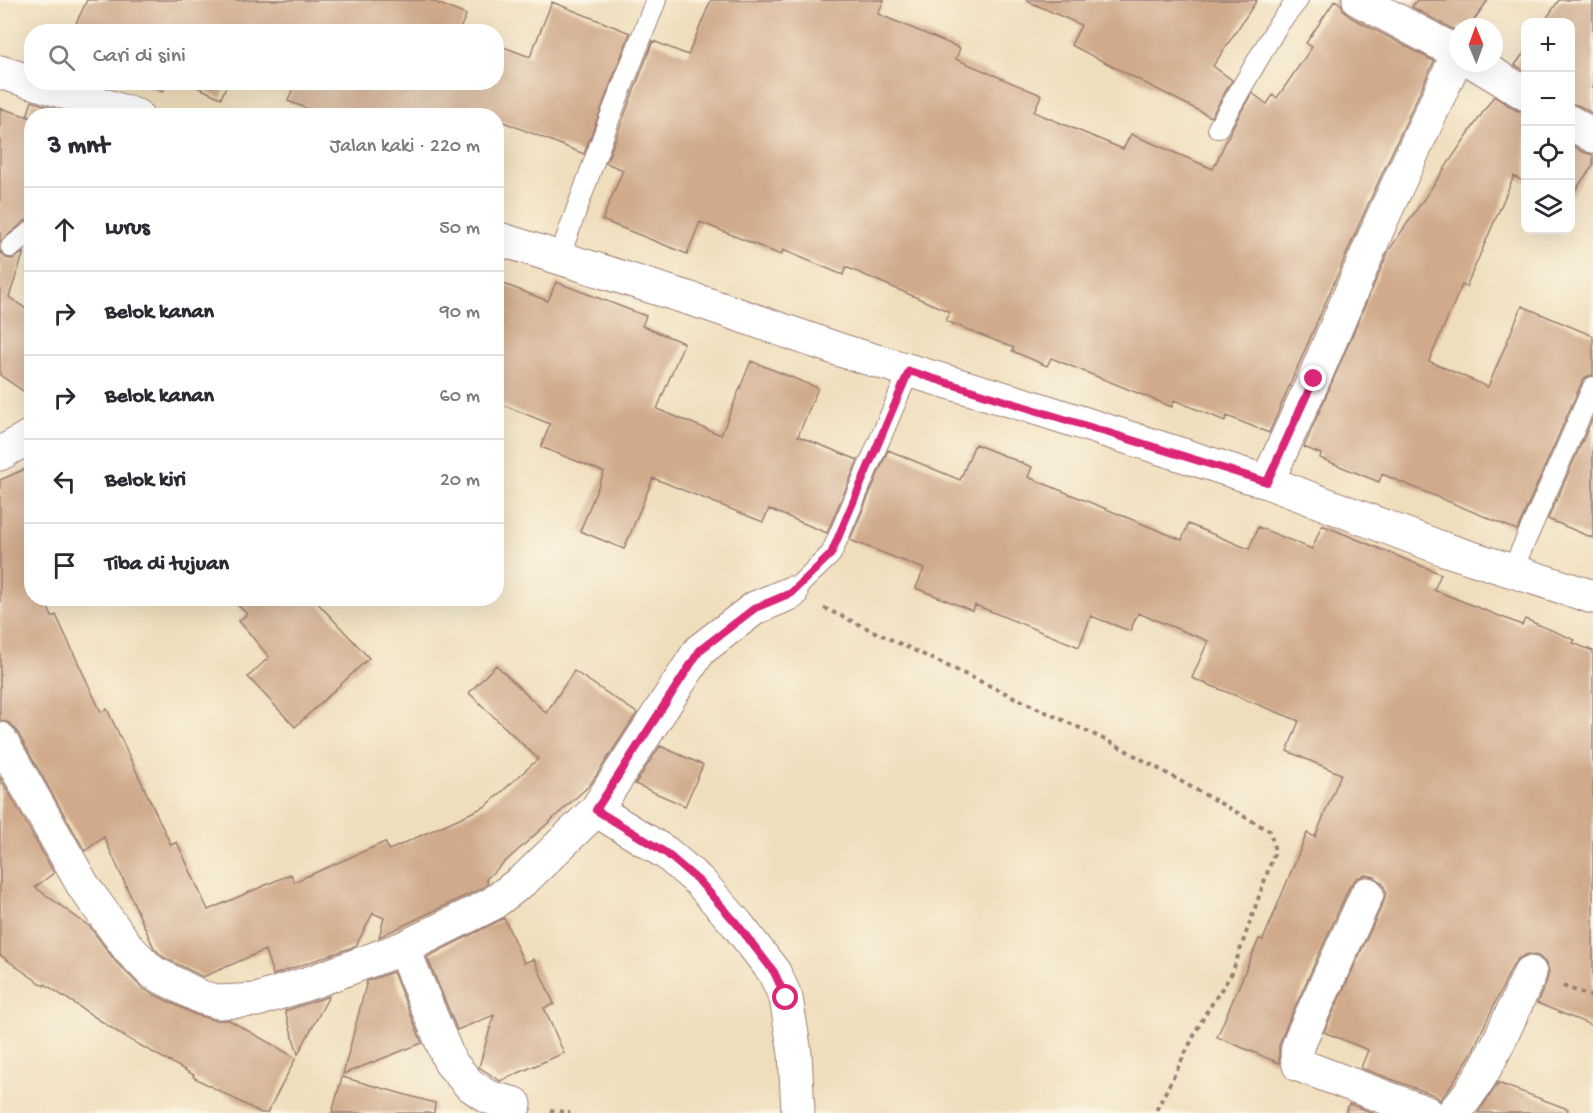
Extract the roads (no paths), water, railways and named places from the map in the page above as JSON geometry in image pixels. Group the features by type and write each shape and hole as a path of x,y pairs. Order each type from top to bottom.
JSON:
{"street":[{"path":"1359,0 1449,48"},
{"path":"0,72 24,79"},
{"path":"1267,482 1449,72"},
{"path":"1490,72 1521,91"},
{"path":"57,90 112,108"},
{"path":"1575,125 1593,135"},
{"path":"504,241 710,305 843,351 1267,482 1444,549 1593,597"},
{"path":"0,739 84,887 129,949 152,972 201,997 219,1002 257,1000 403,948 492,904 526,878 596,810 700,650 755,608 791,593"},
{"path":"596,810 666,853 700,882 737,924 774,972 786,998 795,1053 798,1113"},
{"path":"1367,894 1302,1036 1296,1058 1299,1065 1427,1113"},
{"path":"403,948 450,1062 469,1084 488,1097 515,1104"},
{"path":"1453,1113 1464,1102 1480,1078 1530,973"}],"lane":[{"path":"559,258 656,0"},
{"path":"1218,128 1278,25 1298,0"},
{"path":"11,247 24,237"},
{"path":"791,593 831,554 909,371"},
{"path":"1512,571 1593,387"}]}
